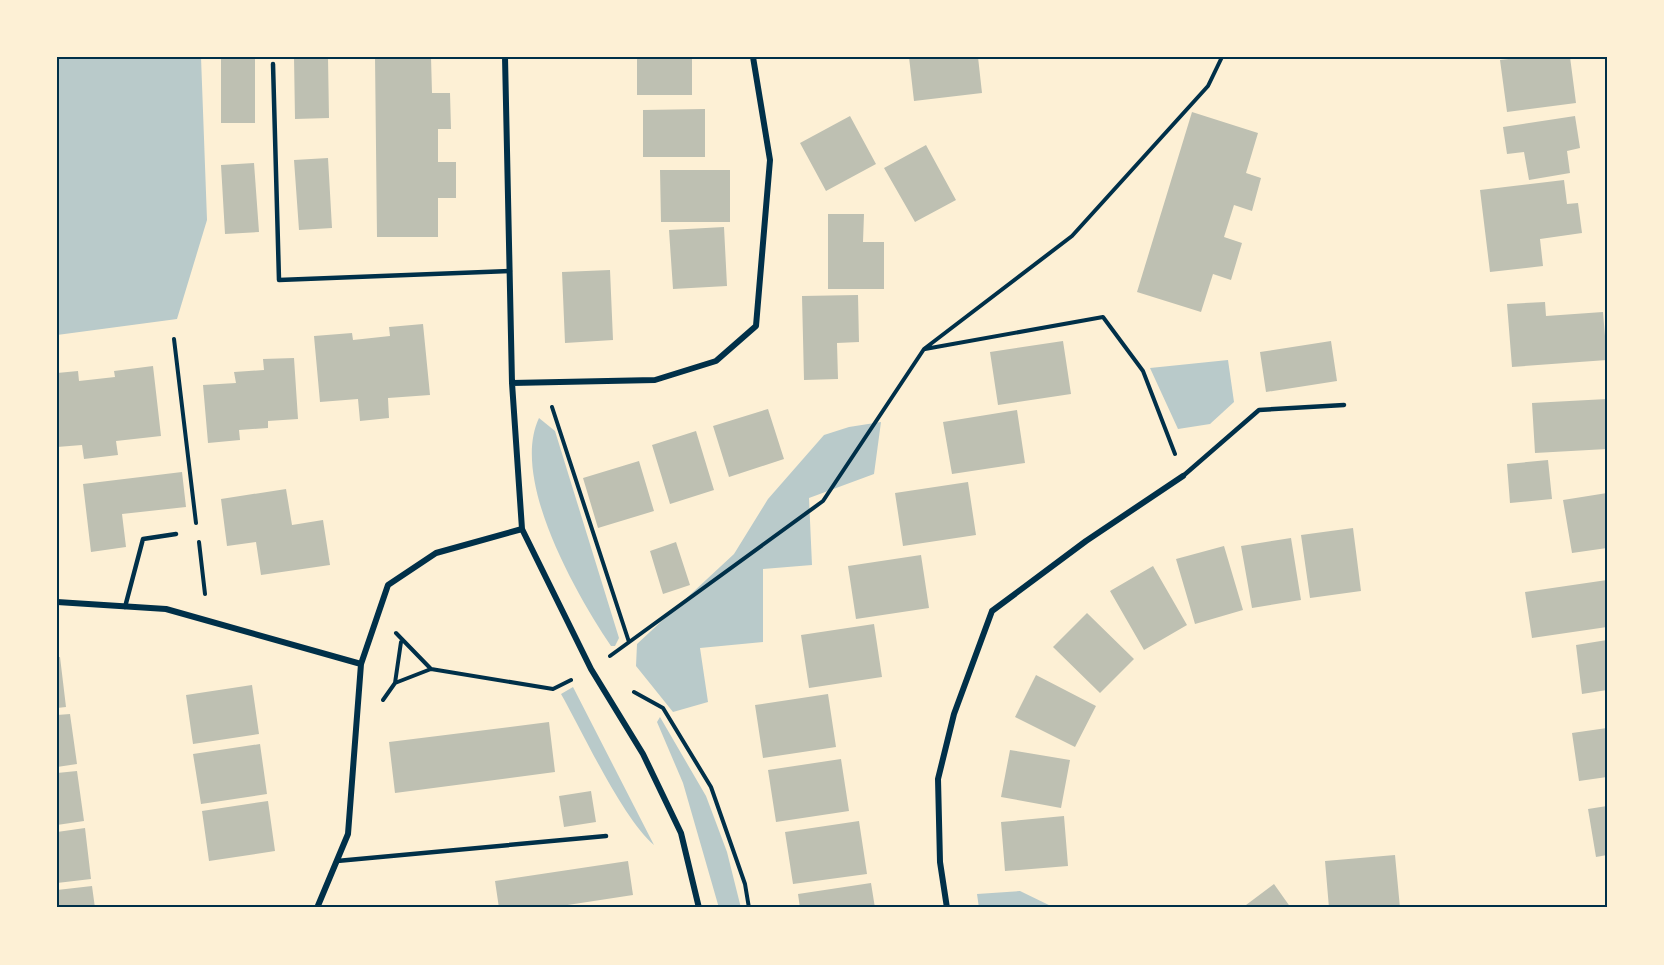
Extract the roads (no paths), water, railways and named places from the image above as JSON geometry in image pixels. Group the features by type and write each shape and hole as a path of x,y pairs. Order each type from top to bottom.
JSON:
{"street":[{"path":"505,57 512,382 522,528 591,669 643,754 681,833 699,908"},
{"path":"512,382 655,380 716,362 756,327 770,160 753,57"},
{"path":"947,908 940,862 938,779 954,714 992,611 1086,541 1183,476"},
{"path":"317,908 348,834 361,664 388,585 436,553 522,528"},
{"path":"57,603 166,609 361,664"}],"lane":[{"path":"273,64 279,280 510,271"},
{"path":"1183,476 1259,410 1344,405"},
{"path":"125,607 143,539 176,534"},
{"path":"337,861 606,836"}]}
